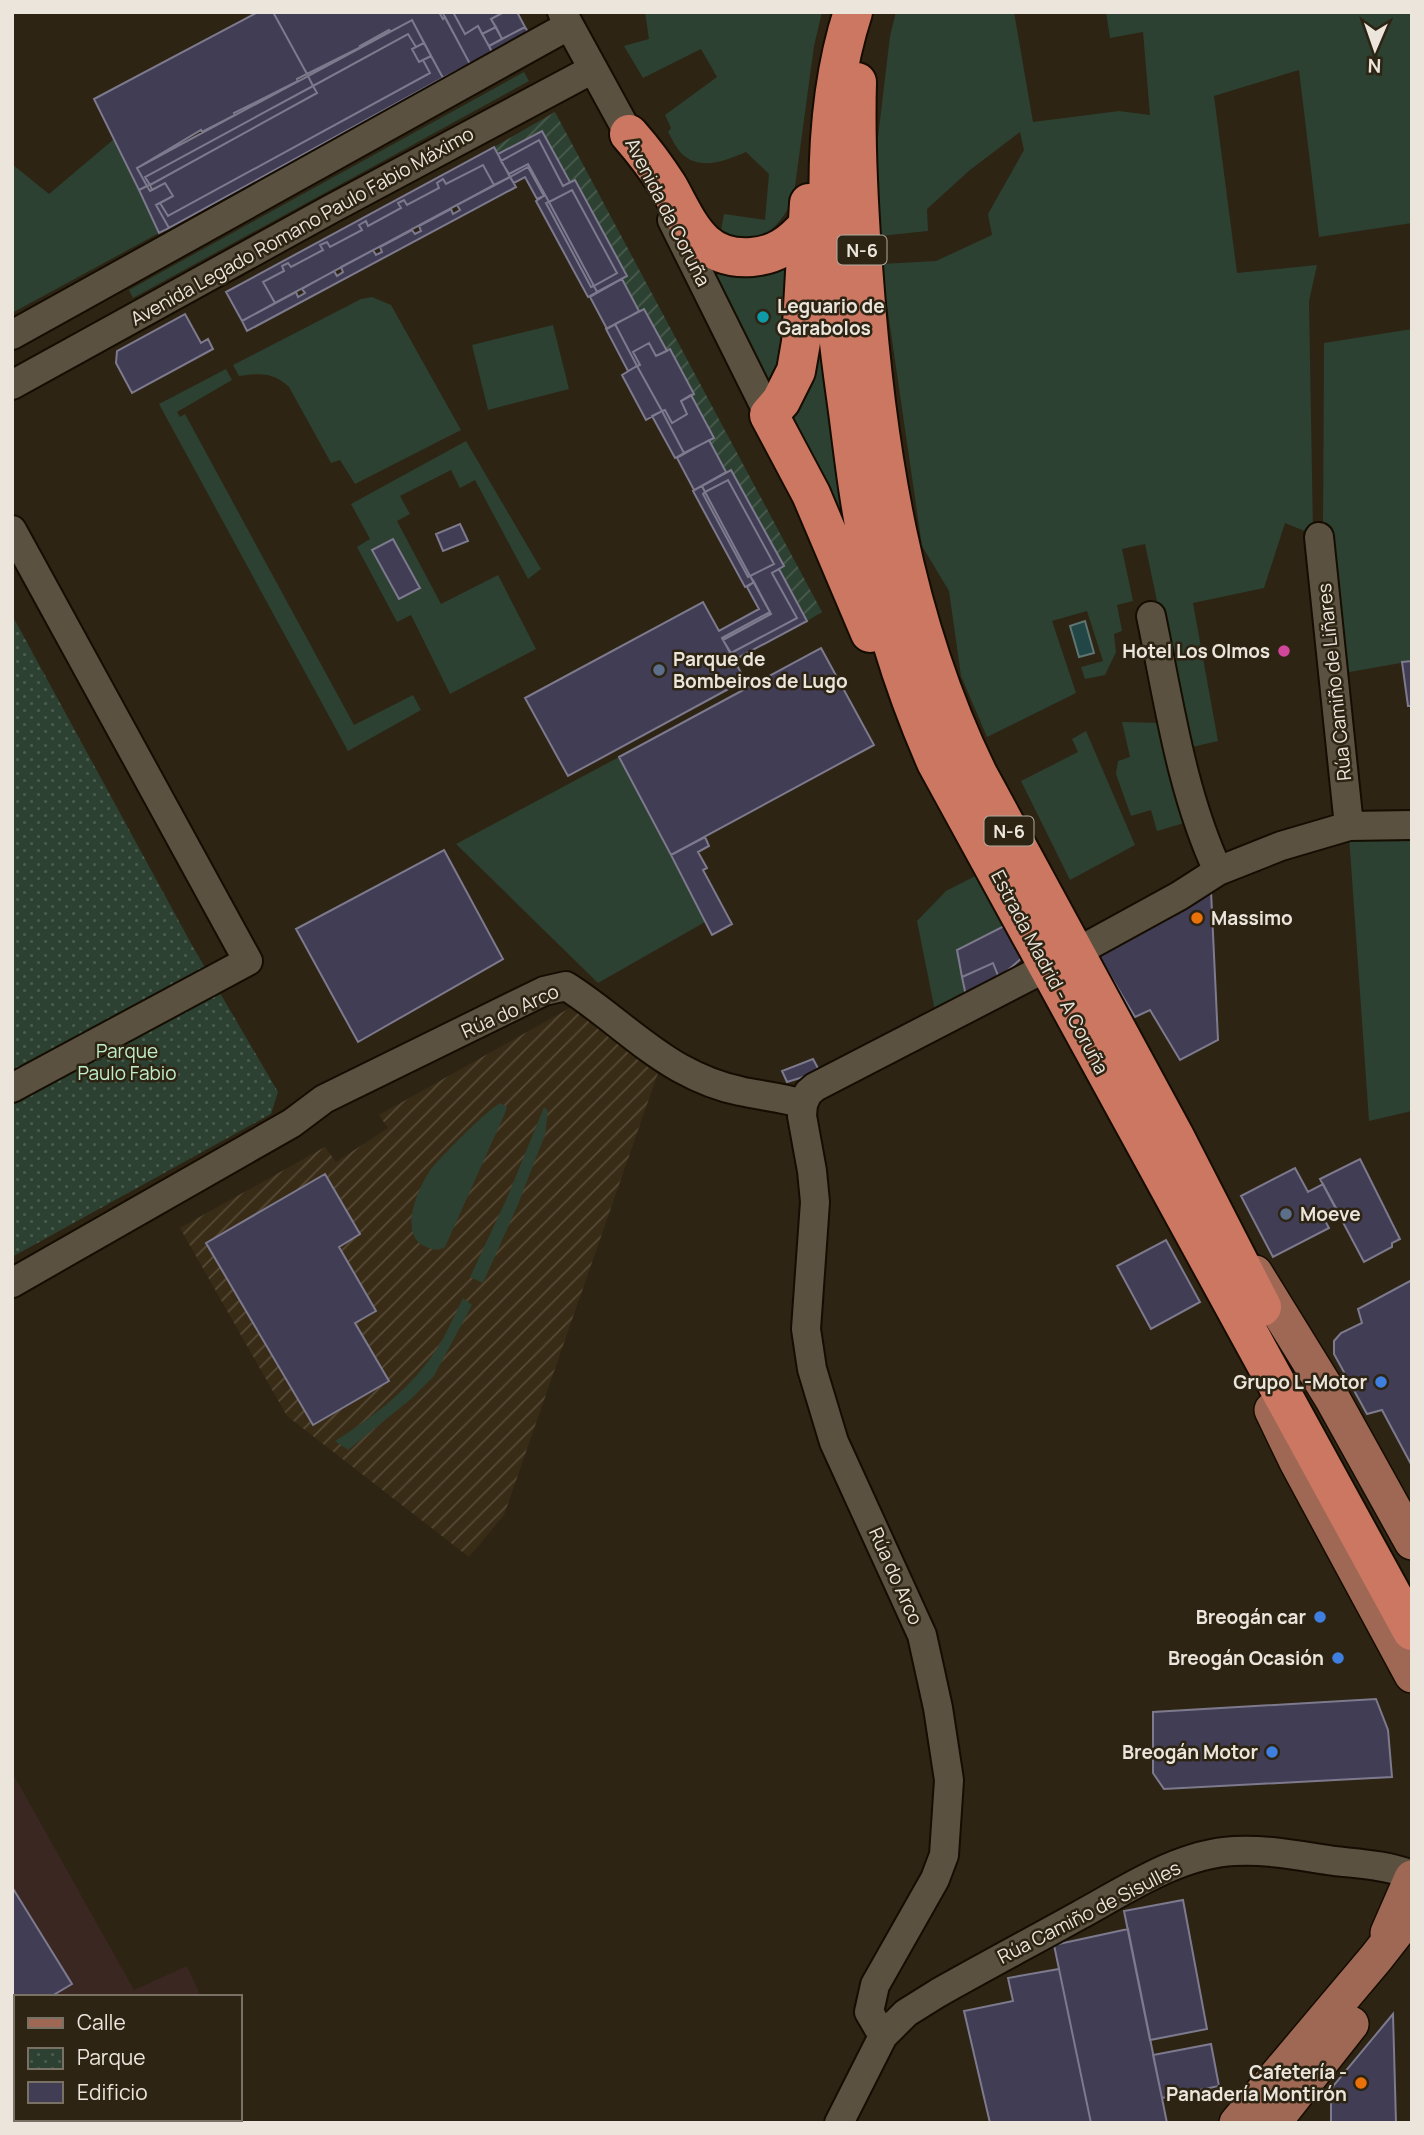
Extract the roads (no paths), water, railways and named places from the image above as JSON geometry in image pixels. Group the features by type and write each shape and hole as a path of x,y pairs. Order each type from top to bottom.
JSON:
{"highway":[{"name":"Estrada Madrid - A Coruña","path":"853,12 839,65 831,117 829,184 836,321 860,501 881,602 921,727 936,762 1061,960 1412,1590"},
{"name":"Estrada Madrid - A Coruña","path":"862,12 857,111 859,201 867,327 889,487 909,581 931,657 961,740 1061,960"},
{"path":"769,415 786,393 796,371 801,342 813,164 819,138 831,117"},
{"path":"629,134 648,156 688,224 702,243 715,252 739,258 762,256 782,249 807,226"},
{"name":"N-6","path":"769,415 811,494 882,662 901,699 921,727"},
{"name":"Estrada Madrid - A Coruña","path":"1167,1154 1412,1631"}],"main road":[{"path":"1167,1154 1332,1398 1412,1542"},
{"path":"1167,1154 1297,1462 1412,1675"},
{"path":"1376,1958 1412,1877"},
{"path":"1237,2123 1412,1912"},
{"path":"1273,2123 1412,1947"}],"street":[{"path":"12,335 565,19"},
{"name":"Avenida da Coruña","path":"565,19 629,134 769,415"},
{"name":"Avenida Legado Romano Paulo Fabio Máximo","path":"12,385 331,209 593,69"},
{"path":"12,530 248,961 12,1088"},
{"name":"Rúa Camiño de Liñares","path":"1319,537 1349,826"},
{"path":"1151,616 1185,783 1205,843 1218,871"},
{"path":"803,1104 808,1093 816,1087 1061,960 1179,896 1218,871 1281,846 1349,826 1412,824"},
{"name":"Rúa do Arco","path":"12,1283 292,1123 324,1099 544,991 566,986 680,1068 736,1091 784,1098 803,1104 802,1116 813,1171 815,1202 806,1329 812,1368 834,1442 922,1636 938,1708 949,1780 944,1854 935,1880 875,1985 869,2012 883,2036"},
{"name":"Rúa Camiño de Sisulles","path":"839,2123 883,2036 906,2013 1144,1880 1200,1857 1233,1851 1289,1852 1387,1867 1412,1877"}],"water":[{"path":"1085,621 1094,653 1079,657 1070,626"}],"place":[{"name":"Leguario de Garabolos","path":"763,317"},
{"name":"Hotel Los Olmos","path":"1284,651"},
{"name":"Parque de Bombeiros de Lugo","path":"659,670"},
{"name":"Massimo","path":"1197,918"},
{"name":"Moeve","path":"1286,1214"},
{"name":"Grupo L-Motor","path":"1381,1382"},
{"name":"Breogán car","path":"1320,1617"},
{"name":"Breogán Ocasión","path":"1338,1658"},
{"name":"Breogán Motor","path":"1272,1752"},
{"name":"Cafetería - Panadería Montirón","path":"1361,2083"}],"park label":[{"name":"Parque Paulo Fabio","path":"127,1062"}]}
